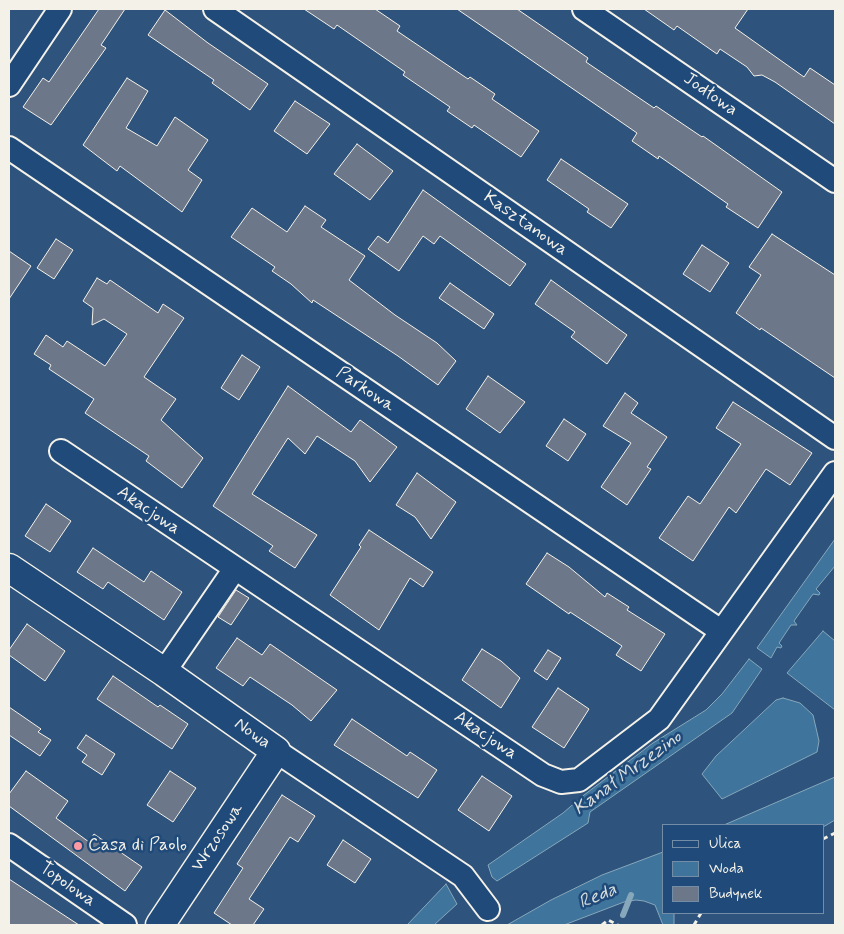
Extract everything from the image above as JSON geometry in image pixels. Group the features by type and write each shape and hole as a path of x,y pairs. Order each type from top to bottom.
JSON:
{"street":[{"path":"9,85 60,9"},
{"name":"Kasztanowa","path":"215,9 835,438"},
{"name":"Jodłowa","path":"584,9 835,182"},
{"name":"Parkowa","path":"9,148 721,631"},
{"name":"Akacjowa","path":"61,452 234,570 544,776 560,782 579,780 659,719 835,473"},
{"name":"Nowa","path":"9,568 164,672 276,751 463,876 488,909"},
{"path":"164,672 234,570"},
{"name":"Wrzosowa","path":"160,925 276,751"},
{"name":"Topolowa","path":"9,845 125,925"}],"path":[{"path":"694,925 700,914"},
{"path":"602,925 608,920 618,925"}],"water":[{"path":"835,539 835,566 816,589 820,593 819,595 813,594 794,621 797,625 791,625 779,643 782,646 781,648 777,647 771,658 757,648"},
{"path":"823,631 835,641 835,710 787,673"},
{"name":"Kanał Mrzezino","path":"749,659 762,669 732,713 590,812 588,823 497,881 492,877 488,865 563,813 653,743 706,710 722,694"},
{"path":"783,698 800,703 813,715 819,741 817,752 722,799 702,774 716,756 776,700"},
{"path":"835,777 835,820 824,826 824,824 726,824"},
{"name":"Reda","path":"662,852 662,914 674,914 674,925 663,925 655,905 636,900 624,902 564,925 507,925 551,900 602,875"},
{"path":"446,884 457,904 434,925 407,925"}],"building":[{"path":"99,9 125,9 101,45 106,48 51,125 23,107 43,78 49,82"},
{"path":"304,9 375,9 400,26 397,31 468,79 470,77 495,94 492,99 539,131 521,157 474,125 472,128 447,111 450,107 403,75 405,72 337,25 334,29"},
{"path":"457,9 517,9 588,58 586,62 654,108 656,106 703,136 782,192 758,228 726,207 728,204 659,156 658,159 632,141 637,133"},
{"path":"644,9 748,9 735,28 804,77 810,68 835,85 835,124 775,82 762,75 754,76 747,67 720,49 717,54 677,26 674,30"},
{"path":"165,10 208,43 268,84 250,110 212,83 214,80 148,35"},
{"path":"127,78 148,91 126,128 157,146 175,117 208,140 188,170 202,180 182,212 120,166 117,171 83,145"},
{"path":"295,101 330,124 307,154 274,131"},
{"path":"357,144 393,171 370,200 334,174"},
{"path":"561,159 628,204 611,228 587,212 589,209 547,180"},
{"path":"423,190 526,264 510,286 440,236 434,244 423,236 399,271 368,249 378,236 388,243"},
{"path":"305,206 326,220 321,227 365,256 349,280 395,315 437,343 456,361 438,385 313,300 312,303 291,284 272,271 275,267 231,237 252,208 287,232"},
{"path":"772,234 835,275 835,378 736,313 761,275 749,267"},
{"path":"56,239 73,250 54,279 37,268"},
{"path":"702,245 729,263 710,292 683,274"},
{"path":"9,251 31,266 9,299"},
{"path":"97,278 107,284 110,280 158,313 163,304 184,318 144,377 176,399 161,420 203,458 182,488 146,461 149,456 85,413 94,399 49,369 51,365 34,354 46,335 63,347 67,341 105,366 127,334 104,319 92,325 93,308 83,301"},
{"path":"551,280 627,335 607,364 571,337 575,332 535,304"},
{"path":"450,283 494,314 484,329 439,298"},
{"path":"242,355 260,367 239,400 221,388"},
{"path":"488,376 525,402 500,433 466,409"},
{"path":"288,386 351,432 360,420 397,447 370,482 355,461 317,436 305,454 288,438 252,494 317,535 295,568 269,551 273,546 213,506"},
{"path":"625,393 638,403 631,413 667,437 647,467 651,469 627,505 601,487 631,443 603,426"},
{"path":"733,402 812,453 790,485 766,469 736,513 729,507 693,561 659,538 688,496 700,504 741,444 716,428"},
{"path":"564,419 586,434 568,461 546,446"},
{"path":"417,473 456,502 431,539 415,517 396,505"},
{"path":"46,504 71,521 50,552 25,536"},
{"path":"369,530 433,572 423,587 410,578 379,630 330,595 361,547 359,545"},
{"path":"93,548 144,582 151,571 182,592 164,620 108,582 103,589 77,572"},
{"path":"547,553 569,567 605,597 607,593 629,607 627,610 665,634 641,671 616,655 622,646 570,612 569,614 526,584"},
{"path":"236,590 249,598 231,625 218,617"},
{"path":"27,624 65,651 45,681 9,655 9,650"},
{"path":"237,638 262,655 270,644 337,690 311,721 292,705 250,677 243,686 216,668"},
{"path":"482,649 501,661 520,678 501,708 462,680"},
{"path":"548,650 561,658 547,680 534,671"},
{"path":"113,676 158,707 160,705 188,724 172,749 97,699"},
{"path":"558,688 589,709 564,748 532,727"},
{"path":"9,707 41,729 38,732 51,740 40,756 9,735"},
{"path":"352,719 407,756 410,752 437,770 418,798 334,745"},
{"path":"86,735 115,754 102,775 82,762 87,755 77,748"},
{"path":"26,771 68,801 56,818 89,842 94,834 142,867 125,891 9,806 9,794"},
{"path":"170,771 196,788 173,822 147,805"},
{"path":"482,776 512,796 489,831 458,810"},
{"path":"282,795 315,816 298,842 290,837 249,899 264,909 253,925 232,925 214,913 243,868 237,864"},
{"path":"343,840 371,859 355,883 327,865"},
{"path":"9,879 53,908 79,925 9,925"}],"waterway":[{"name":"Reda","path":"623,915 631,895"}],"place":[{"name":"Casa di Paolo","path":"78,846"}]}
